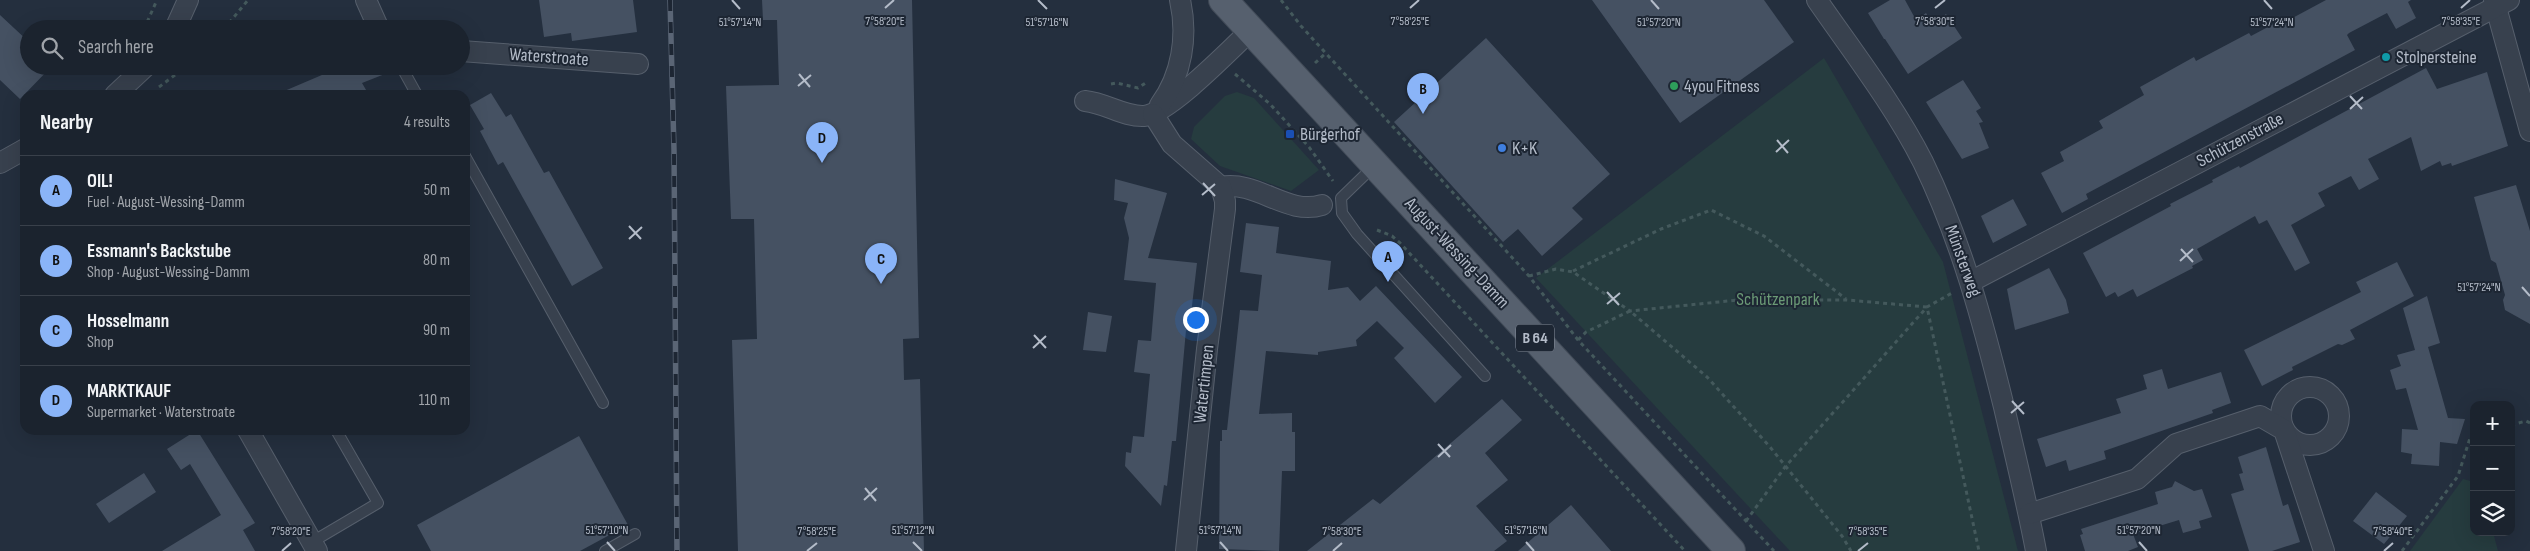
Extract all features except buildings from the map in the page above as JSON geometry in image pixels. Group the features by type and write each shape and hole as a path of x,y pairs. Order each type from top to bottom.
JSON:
{"main road":[{"name":"August-Wessing-Damm","path":"1223,0 1731,551"}],"street":[{"path":"179,20 188,0"},
{"path":"366,0 375,20"},
{"path":"1153,114 1172,85 1182,51 1184,27 1180,0"},
{"name":"Münsterweg","path":"1821,1 1893,112 1922,162 1972,281 1985,327 2030,514 2036,551"},
{"path":"2499,2 2530,131"},
{"name":"Schützenstraße","path":"1972,281 2499,2"},
{"path":"1092,102 1127,114 1144,116 1153,114 1179,95 1251,30"},
{"name":"Waterstroate","path":"470,52 638,64"},
{"path":"120,90 136,75"},
{"path":"1153,114 1172,144 1221,187 1236,185 1247,187 1301,207 1311,208 1322,205"},
{"path":"0,163 20,152"},
{"name":"Watertimpen","path":"1186,551 1207,349 1225,209 1221,187"},
{"path":"2030,514 2137,479 2176,444 2260,416 2284,430 2324,551"},
{"path":"251,435 315,546"}],"lane":[{"path":"406,75 414,90"},
{"path":"470,165 603,403"},
{"path":"1375,165 1344,194 1340,204 1348,224 1485,376"},
{"path":"315,546 378,503 339,435"},
{"path":"605,551 635,534"}],"path":[{"path":"148,20 157,0"},
{"path":"231,20 248,0"},
{"path":"1281,0 1301,26 1528,276 1578,340 1774,551"},
{"path":"154,90 175,75"},
{"path":"1092,102 1112,83 1138,88 1150,78"},
{"path":"1270,104 1310,147 1344,194"},
{"path":"1573,272 1661,229 1710,210 1764,236 1846,300"},
{"path":"1370,225 1392,236 1400,244 1684,551"},
{"path":"1528,276 1556,269 1573,272 1630,311 1707,377 1785,467 1842,536 1851,551"},
{"path":"1758,506 1785,467 1927,307 1972,281"},
{"path":"1578,340 1586,332 1630,311 1738,300 1846,300 1927,307"},
{"path":"1927,307 1979,551"},
{"path":"2515,425 2526,421 2530,423"},
{"path":"2402,551 2458,476 2470,438"}],"green space":[{"name":"Schützenpark","path":"1824,58 1943,262 2018,551 1790,551 1536,278"},
{"path":"1237,92 1254,98 1319,170 1291,191 1220,166 1191,139 1194,127 1225,96"},
{"path":"2463,479 2470,481 2470,536 2494,536 2498,551 2410,551"}],"railway":[{"path":"670,0 674,150 677,551"}],"place":[{"name":"Stolpersteine","path":"2386,57"},
{"name":"4you Fitness","path":"1674,86"},
{"name":"Essmann's Backstube","path":"1423,114"},
{"name":"Bürgerhof","path":"1290,134"},
{"name":"K+K","path":"1502,148"},
{"name":"MARKTKAUF","path":"822,163"},
{"name":"OIL!","path":"1388,282"},
{"name":"Hosselmann","path":"881,284"}]}
